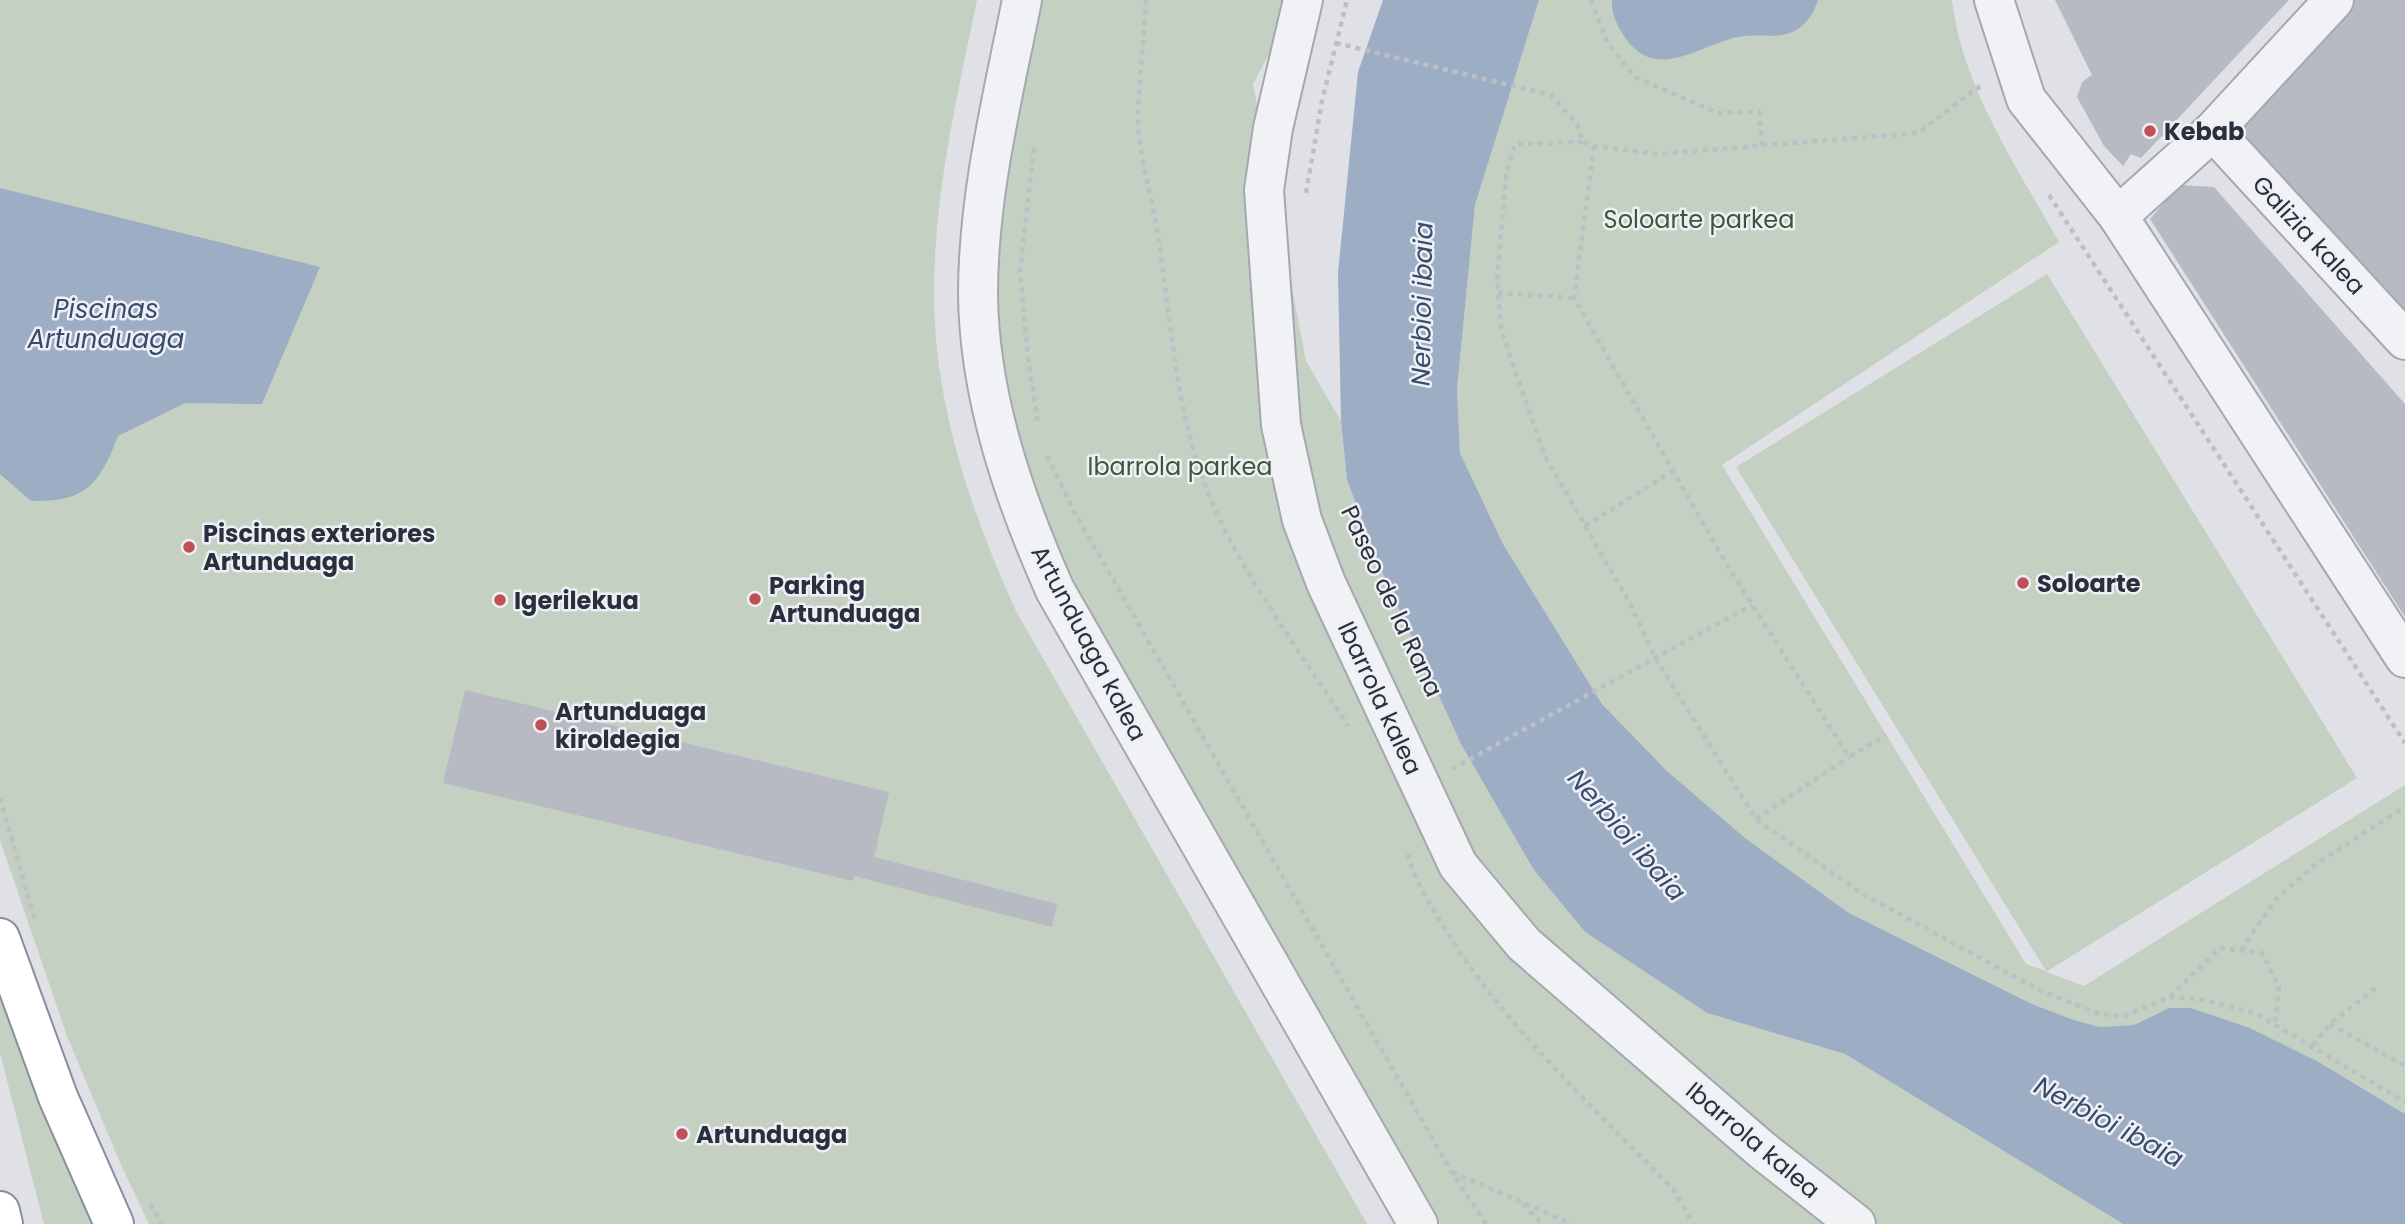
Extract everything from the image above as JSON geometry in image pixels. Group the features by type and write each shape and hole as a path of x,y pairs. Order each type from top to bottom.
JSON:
{"highway":[{"path":"0,938 58,1097 114,1224"},
{"path":"0,1211 3,1224"}],"street":[{"name":"Artunduaga kalea","path":"1022,0 984,214 978,295 985,372 1000,440 1016,491 1055,590 1418,1224"},
{"name":"Ibarrola kalea","path":"1303,0 1273,128 1264,190 1281,425 1302,520 1326,583 1458,865 1524,944 1762,1150 1856,1224"},
{"path":"1994,0 2026,99 2118,216 2405,658"},
{"path":"2118,216 2213,131 2334,0"},
{"name":"Galizia kalea","path":"2213,131 2405,340"}],"path":[{"path":"1146,0 1138,112 1142,168 1159,238 1169,324 1185,410 1206,490 1241,557 1350,730"},
{"path":"1305,203 1347,0"},
{"path":"1591,0 1607,43 1635,77 1718,113 1759,112 1762,147"},
{"path":"1336,43 1551,94 1577,124 1583,142"},
{"path":"1984,98 1978,87 1918,133 1657,154 1594,146 1583,142 1515,144 1506,175 1498,293 1501,330 1545,456 1629,602 1656,659 1756,820 1861,893 2039,990 2099,1014 2124,1016 2170,998 2220,948 2262,953 2279,987 2275,1024"},
{"path":"1035,141 1020,271 1028,358 1040,431"},
{"path":"1594,146 1574,298 1752,605 1849,757"},
{"path":"2044,187 2405,743"},
{"path":"1498,293 1574,298"},
{"path":"1042,443 1075,513 1451,1171 1486,1224"},
{"path":"1585,526 1673,471"},
{"path":"1420,785 1752,605"},
{"path":"1756,820 1886,735"},
{"path":"1449,755 1456,767"},
{"path":"0,798 37,926"},
{"path":"2241,950 2276,900 2295,882 2316,864 2405,807"},
{"path":"1407,851 1413,876 1453,943 1507,1016 1674,1190 1693,1224"},
{"path":"2314,1045 2330,1024 2378,986"},
{"path":"2170,998 2204,1000 2255,1013 2314,1045 2405,1102"},
{"path":"2330,1024 2405,1066"},
{"path":"1451,1171 1572,1224"},
{"path":"146,1195 162,1224"},
{"path":"1521,1201 1542,1224"}],"green space":[{"name":"Artunduaga kiroldegia","path":"0,0 977,0 942,183 934,294 940,376 958,457 970,496 1016,611 1367,1224 149,1224 67,1036 0,840"},
{"name":"Ibarrola parkea","path":"1043,0 1298,0 1253,84 1306,361 1341,421 1347,480 1383,574 1534,870 1585,932 1707,1013 1845,1054 2123,1224 1418,1224 1055,590 1000,440 992,159"},
{"name":"Soloarte parkea","path":"1539,0 1952,0 1967,64 1979,95 2009,155 2059,242 1722,465 2026,964 2046,971 1736,467 2047,274 2357,778 2046,972 2084,986 2405,785 2405,1114 2317,1061 2250,1028 2191,1008 2169,1008 2134,1025 2100,1027 2074,1020 2032,1004 1849,913 1745,838 1667,771 1602,704 1503,544 1460,453 1457,389 1475,205"},
{"path":"0,984 96,1224 44,1224 0,1053"}],"water":[{"name":"Nerbioi ibaia","path":"1383,0 1539,0 1475,205 1457,389 1460,453 1503,544 1602,704 1667,771 1745,838 1849,913 2032,1004 2074,1020 2100,1027 2134,1025 2169,1008 2191,1008 2250,1028 2317,1061 2405,1114 2405,1224 2123,1224 1845,1054 1707,1013 1585,932 1534,870 1461,744 1383,574 1347,480 1341,421 1338,273 1358,72"},
{"path":"1612,0 1818,0 1807,21 1790,33 1738,37 1679,57 1665,59 1651,58 1638,52 1626,39 1614,16"},
{"name":"Piscinas Artunduaga","path":"0,188 320,267 262,404 185,403 118,436 97,478 78,494 50,501 31,501 0,474"}],"building":[{"path":"2055,0 2289,0 2141,158 2131,154 2123,166 2104,146 2077,97 2082,82 2092,75"},
{"path":"2351,0 2405,0 2405,326 2241,150 2241,132 2246,116"},
{"path":"2179,185 2214,187 2405,404 2405,617 2150,219"},
{"path":"465,690 889,792 874,857 1057,904 1052,927 854,876 853,881 443,783"}],"place":[{"name":"Kebab","path":"2150,131"},
{"name":"Piscinas exteriores Artunduaga","path":"189,547"},
{"name":"Soloarte","path":"2023,583"},
{"name":"Parking Artunduaga","path":"755,599"},
{"name":"Igerilekua","path":"500,600"},
{"name":"Artunduaga kiroldegia","path":"541,725"},
{"name":"Artunduaga","path":"682,1134"}]}
